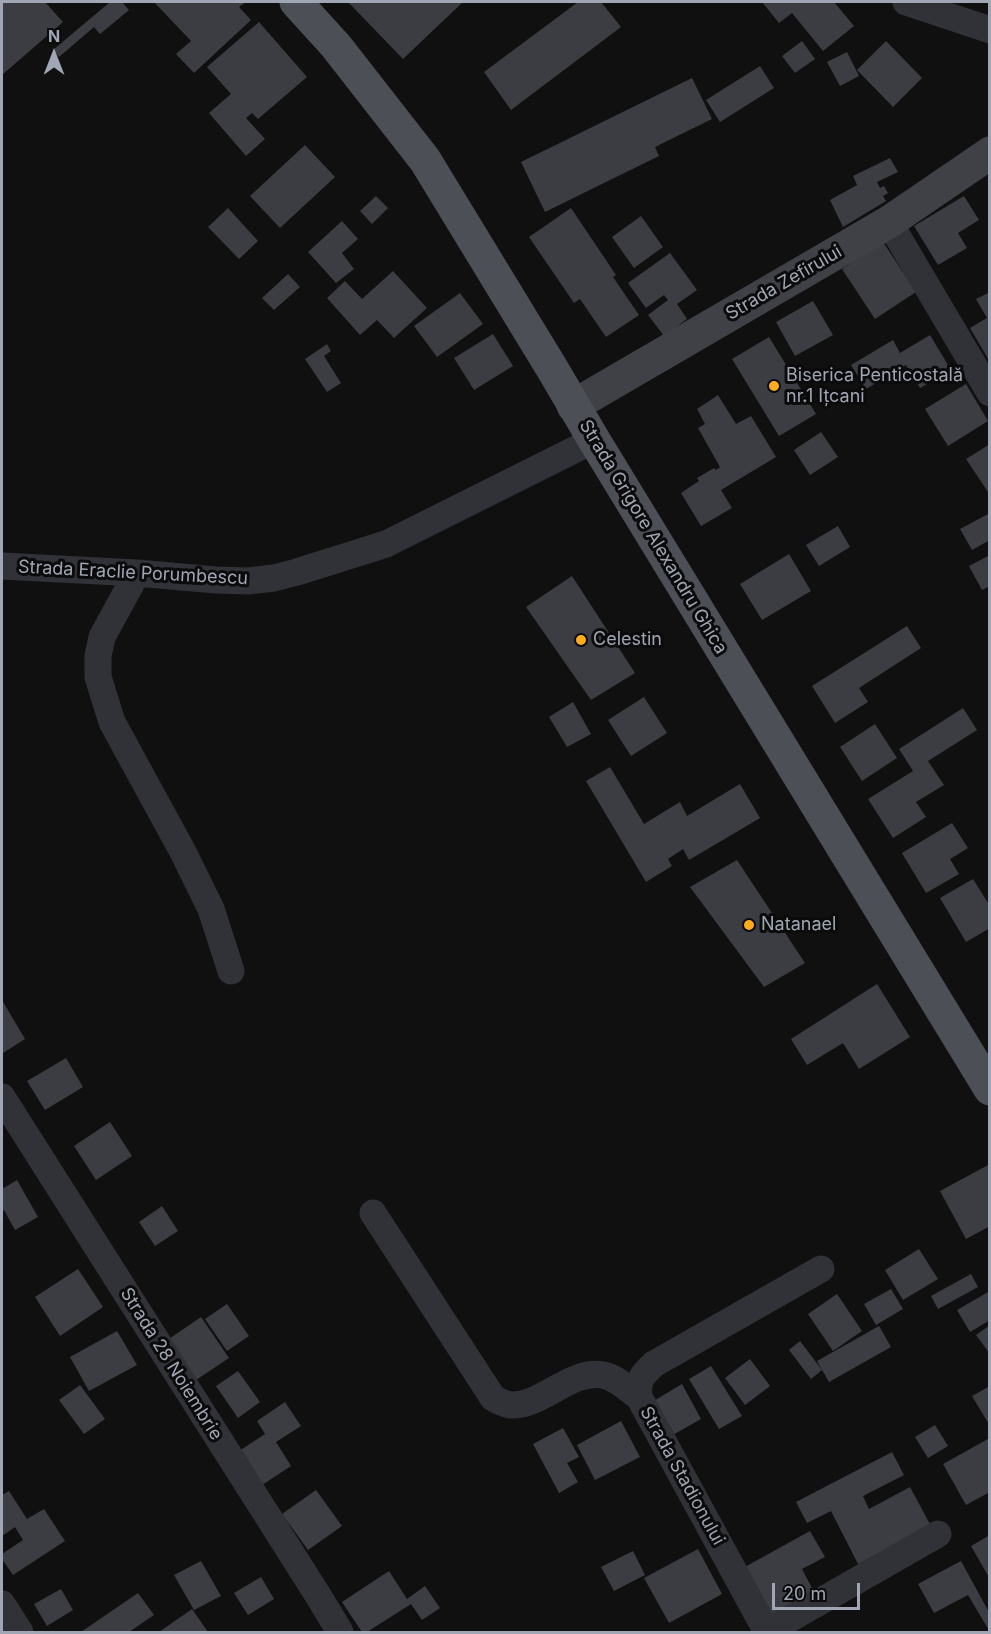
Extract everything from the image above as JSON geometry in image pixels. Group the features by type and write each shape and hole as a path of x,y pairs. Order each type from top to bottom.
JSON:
{"main road":[{"name":"Strada Grigore Alexandru Ghica","path":"296,2 336,46 425,160 990,1089"},
{"name":"Strada Zefirului","path":"573,406 889,222 990,153"}],"street":[{"path":"906,2 990,30"},
{"path":"889,222 990,393"},
{"name":"Strada Eraclie Porumbescu","path":"2,566 138,573 216,580 248,581 274,578 386,544 594,440"},
{"path":"138,573 102,637 98,656 98,677 112,722 183,852 211,909 231,971"},
{"name":"Strada 28 Noiembrie","path":"2,1097 340,1632"},
{"path":"373,1213 493,1398 508,1405 524,1404 583,1376 602,1375 618,1380 639,1397"},
{"name":"Strada Stadionului","path":"821,1269 654,1364 643,1374 638,1387 639,1397 767,1632 938,1534"},
{"path":"2,1604 20,1632"}],"building":[{"path":"2,2 45,2 63,22 2,75"},
{"path":"110,2 122,2 129,10 100,34 94,27 59,57 53,50"},
{"path":"154,2 246,2 239,7 251,20 194,73 176,54 191,41"},
{"path":"348,2 463,2 403,59"},
{"path":"578,2 601,2 621,27 511,110 484,72"},
{"path":"762,2 834,2 854,26 823,51 792,13 779,23"},
{"path":"259,22 307,77 258,119 252,113 246,118 265,139 246,156 209,113 231,94 207,67"},
{"path":"802,41 815,59 795,73 782,56"},
{"path":"886,41 922,78 893,107 857,70"},
{"path":"847,52 859,76 840,86 827,62"},
{"path":"760,66 774,88 720,122 706,100"},
{"path":"692,78 712,119 655,147 659,156 545,212 521,162"},
{"path":"305,145 335,177 280,228 250,196"},
{"path":"890,158 898,172 877,182 880,188 884,186 888,193 883,196 886,201 843,227 830,200 857,185 853,176"},
{"path":"376,196 388,208 372,224 360,211"},
{"path":"964,196 979,220 958,233 967,248 938,265 914,226"},
{"path":"228,208 258,241 239,259 208,227"},
{"path":"571,208 616,275 613,277 639,315 606,337 580,299 574,303 529,237"},
{"path":"641,216 663,247 634,268 612,237"},
{"path":"342,221 358,239 342,253 354,269 336,283 308,252"},
{"path":"883,242 916,292 875,319 842,269"},
{"path":"670,253 697,290 677,304 687,319 664,336 648,315 668,300 664,295 646,308 628,283"},
{"path":"393,271 427,308 394,338 377,320 360,335 327,298 345,281 362,299"},
{"path":"288,274 300,287 274,310 262,298"},
{"path":"990,292 990,362 970,328 987,318 976,299"},
{"path":"460,293 483,324 437,357 414,326"},
{"path":"813,301 833,335 795,356 776,322"},
{"path":"493,334 513,366 474,390 454,358"},
{"path":"930,335 951,370 920,388 906,365 866,389 851,365 893,340 900,353"},
{"name":"Biserica Penticostală nr.1 Ițcani","path":"769,337 816,414 779,436 732,359"},
{"path":"327,344 331,351 324,356 341,383 327,392 305,359"},
{"path":"966,384 988,421 948,446 925,409"},
{"path":"718,395 736,424 751,416 776,457 721,490 732,508 701,526 681,493 699,481 697,478 720,467 698,428 705,424 697,409"},
{"path":"821,432 838,457 810,475 794,450"},
{"path":"990,444 990,491 988,492 966,459"},
{"path":"990,513 990,540 972,550 960,529"},
{"path":"838,526 850,547 819,566 806,545"},
{"path":"789,554 811,591 762,620 740,584"},
{"path":"990,555 990,586 982,590 969,566"},
{"name":"Celestin","path":"572,576 635,673 591,700 526,607"},
{"path":"907,626 921,648 859,688 868,702 835,723 812,686"},
{"path":"644,697 667,733 631,756 608,720"},
{"path":"573,702 591,734 567,747 549,717"},
{"path":"963,708 977,730 928,761 944,785 916,802 926,817 893,838 868,799 913,771 899,749"},
{"path":"875,724 897,758 862,781 840,747"},
{"path":"610,767 644,824 680,802 687,816 740,784 760,818 689,860 683,849 668,859 672,866 646,882 586,781"},
{"path":"952,823 968,848 950,859 959,874 926,893 902,853"},
{"name":"Natanael","path":"737,860 805,963 764,987 690,887"},
{"path":"973,879 990,906 990,928 966,942 940,898"},
{"path":"877,984 910,1037 859,1069 843,1043 807,1065 791,1039"},
{"path":"2,1000 25,1039 3,1053 2,1050"},
{"path":"66,1058 83,1087 45,1110 27,1081"},
{"path":"110,1122 132,1156 96,1180 74,1146"},
{"path":"990,1164 990,1226 966,1239 940,1191"},
{"path":"17,1180 38,1217 15,1230 4,1210 2,1212 2,1189"},
{"path":"162,1206 178,1231 155,1246 139,1222"},
{"path":"919,1249 938,1279 903,1300 885,1270"},
{"path":"78,1269 103,1307 60,1336 35,1297"},
{"path":"971,1274 978,1287 938,1309 931,1296"},
{"path":"891,1289 903,1309 876,1325 864,1304"},
{"path":"990,1291 990,1320 970,1332 957,1310"},
{"path":"837,1294 862,1331 833,1351 808,1314"},
{"path":"227,1304 249,1336 227,1351 205,1319"},
{"path":"201,1317 229,1358 193,1382 166,1341"},
{"path":"990,1325 990,1354 976,1335"},
{"path":"879,1326 891,1347 829,1382 817,1361"},
{"path":"117,1331 137,1365 89,1391 70,1357"},
{"path":"800,1341 822,1370 811,1379 789,1350"},
{"path":"750,1359 770,1386 745,1405 725,1378"},
{"path":"711,1366 742,1416 719,1429 689,1379"},
{"path":"238,1371 260,1402 238,1418 216,1386"},
{"path":"682,1384 701,1419 671,1436 652,1402"},
{"path":"80,1385 105,1419 84,1434 59,1400"},
{"path":"990,1386 990,1426 972,1396"},
{"path":"285,1402 301,1426 276,1442 291,1466 256,1489 233,1455 265,1434 257,1421"},
{"path":"621,1421 640,1457 595,1480 577,1445"},
{"path":"935,1425 948,1446 928,1458 915,1437"},
{"path":"563,1428 579,1457 567,1463 578,1482 559,1493 533,1444"},
{"path":"988,1439 990,1442 990,1492 966,1505 943,1464"},
{"path":"892,1452 904,1475 863,1496 869,1509 910,1487 931,1526 858,1564 831,1511 807,1523 796,1502"},
{"path":"316,1490 342,1526 308,1550 282,1514"},
{"path":"9,1491 27,1519 44,1509 65,1541 13,1575 2,1559 2,1554 23,1540 15,1527 2,1536 2,1495"},
{"path":"810,1531 825,1557 802,1569 814,1592 770,1617 743,1568"},
{"path":"990,1535 990,1579 971,1546"},
{"path":"698,1549 722,1594 669,1623 644,1578"},
{"path":"633,1551 645,1575 614,1591 601,1567"},
{"path":"201,1561 221,1596 194,1610 174,1575"},
{"path":"961,1561 990,1614 990,1632 968,1595 934,1613 918,1584"},
{"path":"389,1571 407,1599 425,1586 440,1608 422,1620 411,1604 367,1632 362,1632 342,1602"},
{"path":"261,1577 274,1599 248,1615 234,1593"},
{"path":"61,1589 73,1610 47,1626 34,1604"},
{"path":"138,1593 154,1615 129,1632 81,1632"},
{"path":"192,1609 208,1632 159,1632"}],"place":[{"name":"Biserica Penticostală nr.1 Ițcani","path":"774,386"},
{"name":"Celestin","path":"581,640"},
{"name":"Natanael","path":"749,925"}]}
